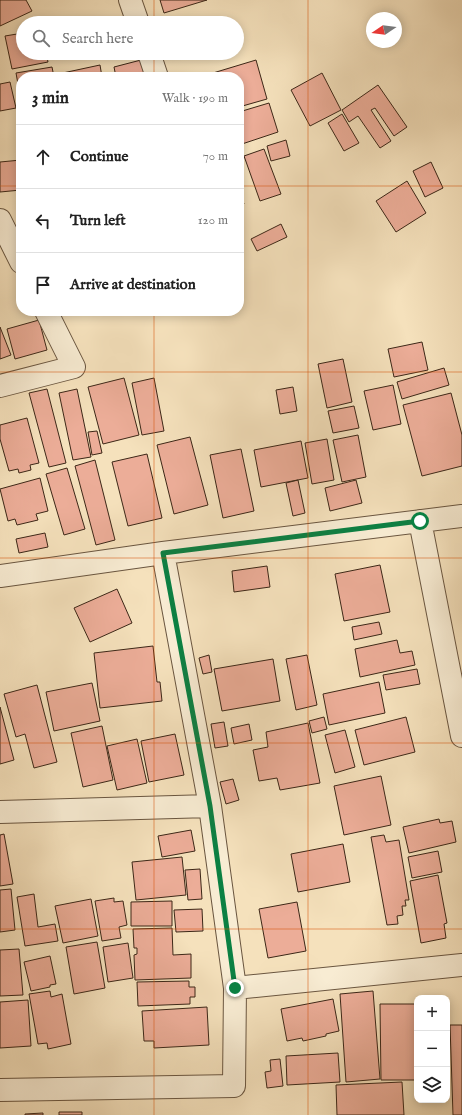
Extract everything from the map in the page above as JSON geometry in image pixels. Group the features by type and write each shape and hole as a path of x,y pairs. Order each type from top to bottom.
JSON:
{"street":[{"path":"130,0 136,16"},
{"path":"151,60 155,72"},
{"path":"0,220 16,252"},
{"path":"0,386 74,366 49,316"},
{"path":"0,576 163,553 462,516"},
{"path":"420,521 462,736"},
{"path":"0,1090 234,1086 235,988 210,806 163,553"},
{"path":"0,812 210,806"},
{"path":"235,988 462,964"}],"building":[{"path":"0,0 26,0 32,11 21,16 16,16 16,18 0,26"},
{"path":"160,0 207,0 164,13"},
{"path":"16,34 16,60 48,60 48,62 12,69 5,36"},
{"path":"141,60 144,72 115,72 114,67"},
{"path":"256,60 267,99 244,106 244,72 216,72"},
{"path":"100,65 101,72 67,72"},
{"path":"52,67 53,72 22,72"},
{"path":"322,73 341,110 310,126 291,90"},
{"path":"10,82 16,108 0,111 0,84"},
{"path":"378,85 407,127 394,136 375,108 371,110 391,141 380,148 358,116 349,122 342,110"},
{"path":"269,103 278,132 244,143 244,110"},
{"path":"342,114 359,143 344,151 328,123"},
{"path":"286,140 290,156 271,161 267,146"},
{"path":"264,149 281,194 260,201 244,156"},
{"path":"16,160 16,190 0,192 0,162"},
{"path":"431,162 443,188 425,197 413,171"},
{"path":"407,181 426,213 396,232 376,201"},
{"path":"281,224 287,237 257,251 251,239"},
{"path":"39,320 47,350 15,359 7,329"},
{"path":"0,327 11,355 0,359"},
{"path":"422,342 428,370 394,377 388,349"},
{"path":"343,359 352,402 327,408 318,364"},
{"path":"444,368 449,385 402,399 397,382"},
{"path":"124,378 139,435 103,444 88,387"},
{"path":"154,378 164,431 142,435 132,383"},
{"path":"393,385 401,424 373,430 364,391"},
{"path":"293,387 297,411 280,414 276,390"},
{"path":"47,389 66,463 49,467 29,393"},
{"path":"77,389 91,457 73,460 59,393"},
{"path":"451,393 462,435 462,466 422,476 403,405"},
{"path":"354,406 359,428 333,433 328,411"},
{"path":"27,418 39,463 30,465 31,470 19,473 18,469 9,471 0,439 0,425"},
{"path":"97,431 102,453 92,455 88,432"},
{"path":"358,435 366,477 342,482 333,440"},
{"path":"190,437 208,505 174,514 157,445"},
{"path":"327,439 334,480 312,484 305,443"},
{"path":"301,441 308,478 261,487 254,450"},
{"path":"241,449 254,511 223,518 210,455"},
{"path":"147,454 162,518 128,526 112,462"},
{"path":"95,460 115,540 96,545 75,466"},
{"path":"67,468 85,529 64,535 46,474"},
{"path":"40,478 48,511 36,514 38,520 17,525 15,519 8,521 0,489"},
{"path":"298,480 305,513 293,516 286,483"},
{"path":"356,480 362,503 330,511 325,488"},
{"path":"45,533 48,547 19,553 16,539"},
{"path":"380,565 390,612 344,621 335,574"},
{"path":"267,566 270,587 234,592 232,571"},
{"path":"117,589 132,623 90,642 74,608"},
{"path":"379,622 382,634 354,640 352,627"},
{"path":"397,640 400,653 412,651 415,665 360,677 355,649"},
{"path":"153,646 157,682 160,682 162,701 100,708 94,653"},
{"path":"209,655 212,672 203,674 199,658"},
{"path":"307,655 317,705 296,710 286,659"},
{"path":"273,659 280,701 222,711 214,669"},
{"path":"417,669 420,684 386,690 383,675"},
{"path":"379,682 385,713 329,725 323,694"},
{"path":"92,683 100,721 54,731 46,692"},
{"path":"37,685 57,762 34,768 25,734 16,737 4,694"},
{"path":"0,707 14,760 0,764"},
{"path":"324,717 327,729 312,733 309,721"},
{"path":"406,717 415,752 364,765 355,730"},
{"path":"224,722 228,746 215,748 211,724"},
{"path":"308,723 320,783 280,790 277,778 259,781 253,750 268,747 266,732"},
{"path":"249,724 252,740 234,744 231,728"},
{"path":"102,726 113,780 83,787 71,733"},
{"path":"345,730 355,767 335,773 325,735"},
{"path":"175,734 184,775 149,782 141,741"},
{"path":"137,739 147,783 117,790 107,746"},
{"path":"381,776 391,825 344,835 334,786"},
{"path":"233,779 239,800 226,804 220,782"},
{"path":"439,819 440,823 452,821 456,842 409,853 403,827"},
{"path":"191,830 195,851 162,857 158,836"},
{"path":"4,834 13,884 0,886 0,835"},
{"path":"384,835 386,842 399,840 409,900 405,900 406,906 402,906 403,915 397,916 398,924 387,925 371,837"},
{"path":"343,844 350,882 298,892 291,854"},
{"path":"438,851 442,872 412,878 408,857"},
{"path":"182,857 186,895 136,900 132,862"},
{"path":"200,869 202,899 188,900 185,870"},
{"path":"438,875 447,923 444,924 446,938 421,943 410,881"},
{"path":"11,889 15,930 0,932 0,890"},
{"path":"34,894 38,927 55,924 58,941 25,946 17,897"},
{"path":"114,898 114,902 123,901 127,925 119,927 121,938 102,941 95,901"},
{"path":"91,899 98,936 63,943 55,906"},
{"path":"172,901 172,926 131,926 131,902"},
{"path":"297,902 306,951 268,958 259,909"},
{"path":"202,909 203,931 176,932 174,910"},
{"path":"172,928 173,955 191,954 191,978 135,980 134,955 137,954 137,948 134,948 133,929"},
{"path":"97,942 105,988 74,994 66,947"},
{"path":"128,943 133,978 108,982 103,947"},
{"path":"19,949 23,995 0,996 0,950"},
{"path":"50,956 56,984 50,985 50,987 31,991 24,962"},
{"path":"189,981 189,987 195,987 195,997 190,997 190,1004 138,1006 137,982"},
{"path":"50,991 51,997 62,994 71,1044 48,1049 47,1043 38,1044 29,994"},
{"path":"373,991 380,1079 346,1082 340,994"},
{"path":"333,999 339,1031 326,1034 326,1036 303,1041 302,1038 287,1041 281,1009"},
{"path":"28,1000 31,1046 0,1048 0,1002"},
{"path":"380,1004 414,1004 414,1080 381,1080"},
{"path":"207,1007 209,1045 154,1048 154,1041 144,1041 142,1011"},
{"path":"450,1025 462,1025 462,1115 453,1115"},
{"path":"338,1053 340,1082 287,1085 286,1056"},
{"path":"280,1059 283,1086 267,1088 265,1072 271,1071 270,1060"},
{"path":"402,1082 404,1115 337,1115 336,1085"},
{"path":"59,1112 82,1112 82,1115 59,1115"},
{"path":"43,1113 43,1115 25,1115 25,1114"}],"route":[{"path":"235,988 210,806 163,553 420,521"}]}
